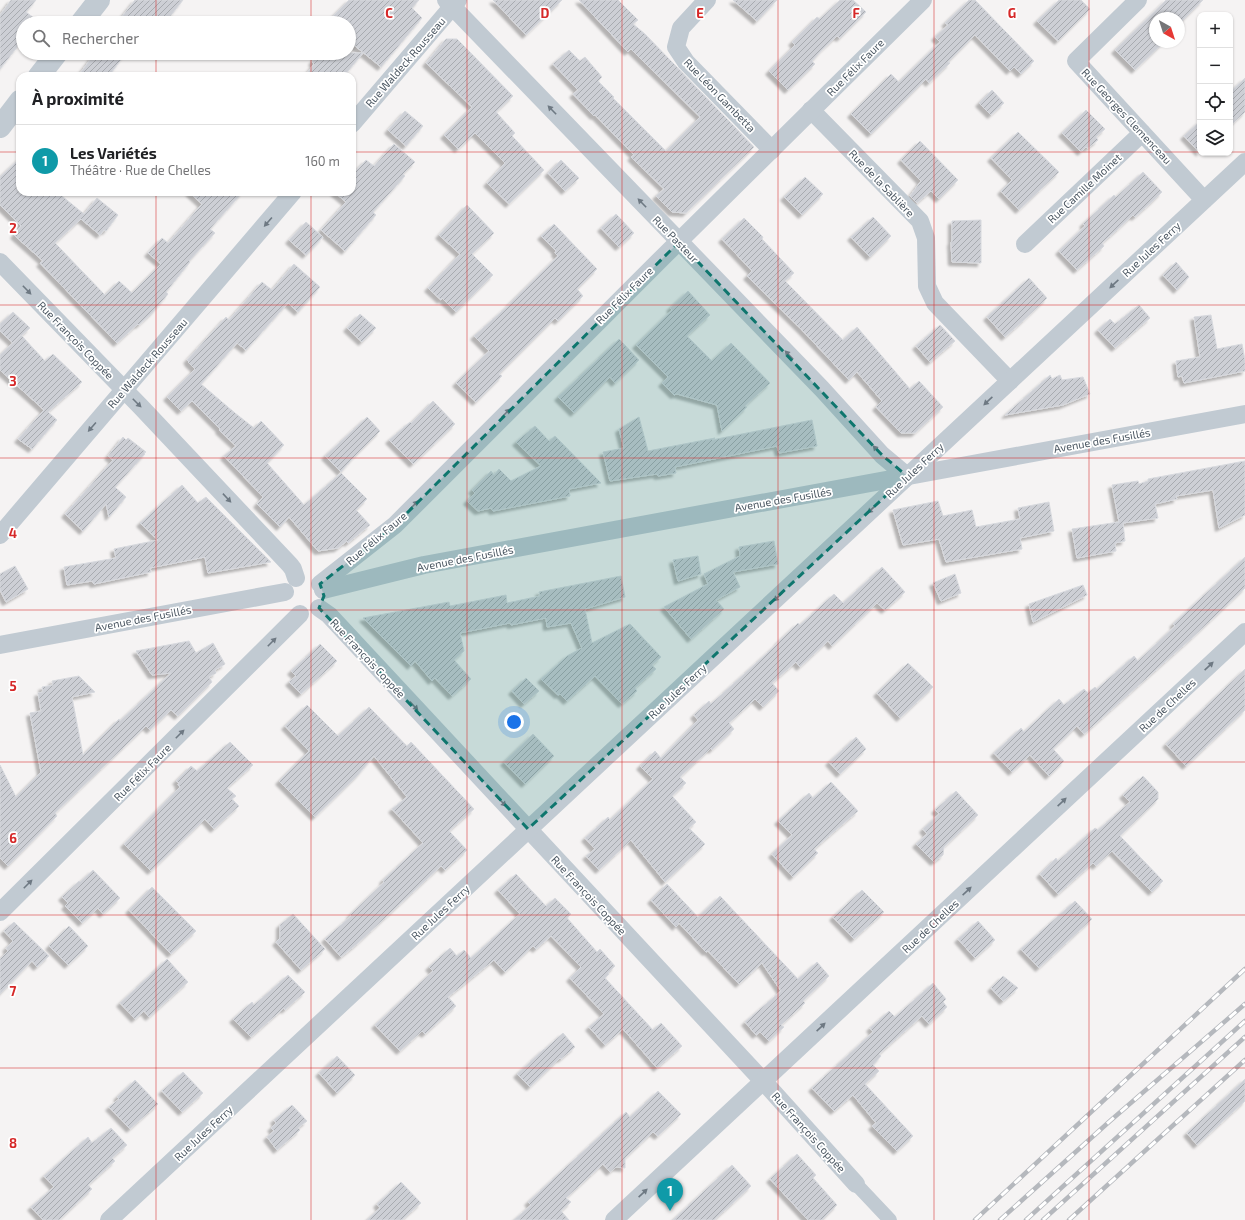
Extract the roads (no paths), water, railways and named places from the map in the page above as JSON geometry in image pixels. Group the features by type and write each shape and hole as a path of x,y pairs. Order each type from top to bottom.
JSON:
{"street":[{"path":"86,16 98,0"},
{"name":"Rue Léon Gambetta","path":"707,0 681,28 676,47 686,62 772,150"},
{"name":"Rue Félix Faure","path":"321,587 395,525 923,0"},
{"name":"Rue Georges Clemenceau","path":"1138,0 1076,61 1204,200"},
{"name":"Rue Waldeck Rousseau","path":"356,119 452,2"},
{"name":"Rue Pasteur","path":"452,2 679,242 822,389 882,455 907,476"},
{"path":"42,72 52,60"},
{"path":"0,127 16,106"},
{"name":"Rue de la Sablière","path":"811,110 920,221 926,238 927,286 935,303 1010,381"},
{"name":"Rue Camille Moinet","path":"1025,244 1142,133"},
{"name":"Rue Jules Ferry","path":"109,1220 1245,162"},
{"name":"Rue Waldeck Rousseau","path":"0,535 290,196"},
{"name":"Rue François Coppée","path":"0,262 290,565 296,578"},
{"name":"Avenue des Fusillés","path":"321,587 424,565 1245,414"},
{"path":"303,576 315,579 321,587 324,596 322,602 319,608 310,614 300,614 290,609 287,604 285,592 291,581 296,578 303,576"},
{"name":"Avenue des Fusillés","path":"0,645 285,592"},
{"name":"Rue François Coppée","path":"319,608 329,615 763,1081 856,1184"},
{"name":"Rue Félix Faure","path":"0,912 300,614"},
{"name":"Rue de Chelles","path":"614,1220 1245,632"},
{"path":"856,1184 890,1220"}],"railway":[{"path":"975,1220 1245,969"},
{"path":"1000,1220 1110,1121 1245,1004"},
{"path":"1026,1220 1245,1021"},
{"path":"1043,1220 1245,1037"},
{"path":"1069,1220 1245,1060"}],"place":[{"name":"Les Variétés","path":"670,1211"}]}
